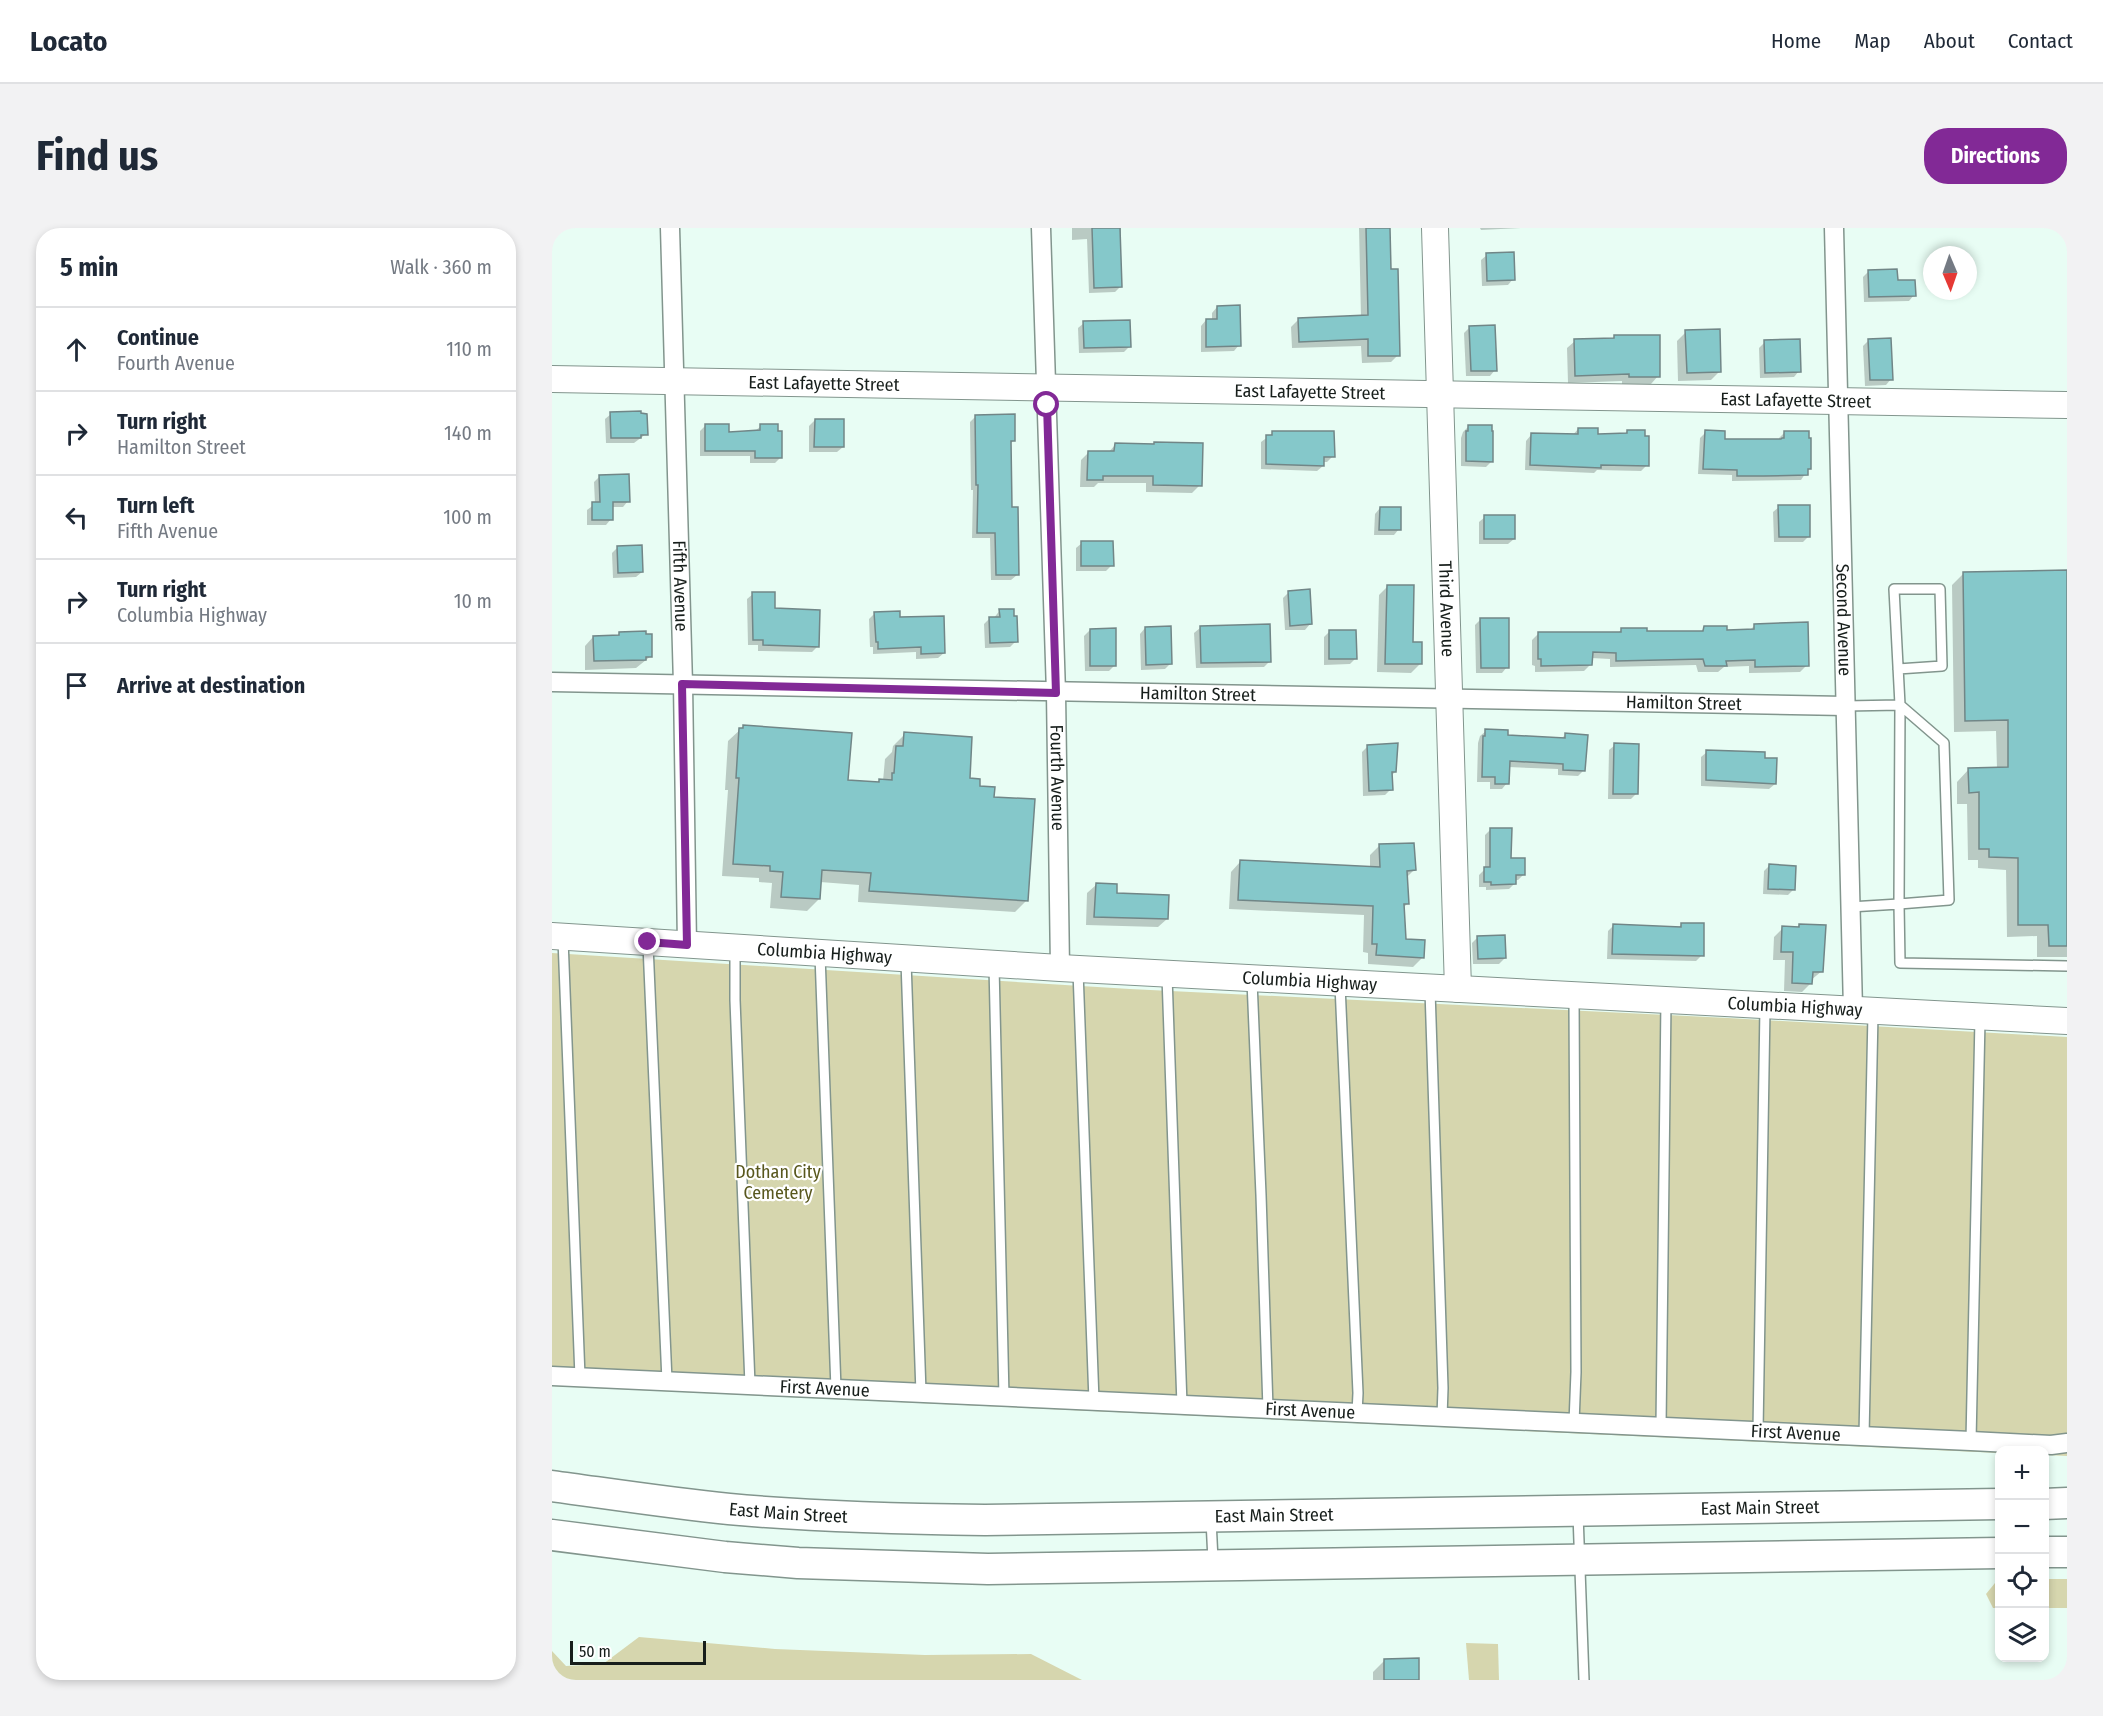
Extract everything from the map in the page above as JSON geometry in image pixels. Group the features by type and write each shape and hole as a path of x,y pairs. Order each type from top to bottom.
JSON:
{"main road":[{"name":"East Main Street","path":"552,1486 729,1509 867,1518 985,1520 1995,1504"},
{"path":"2049,1504 2067,1503"},
{"path":"552,1535 725,1557 889,1567 988,1569 1995,1553"},
{"path":"2049,1552 2067,1552"}],"street":[{"name":"Fifth Avenue","path":"670,228 687,945"},
{"name":"Fourth Avenue","path":"1041,228 1056,693 1069,968"},
{"name":"Third Avenue","path":"1435,228 1458,989"},
{"name":"Second Avenue","path":"1834,228 1850,907 1863,1011"},
{"name":"East Lafayette Street","path":"552,380 2067,405"},
{"name":"Hamilton Street","path":"552,682 1845,706"},
{"name":"Columbia Highway","path":"558,936 1166,974 2067,1021"},
{"name":"First Avenue","path":"552,1376 2051,1445 2067,1443"}],"lane":[{"path":"1898,669 1942,666 1940,589 1893,589 1900,705 1900,963 2067,966"},
{"path":"1845,706 1900,705 1944,742 1949,900 1850,907"},
{"path":"558,936 580,1377"},
{"path":"648,942 667,1381"},
{"path":"735,948 750,1385"},
{"path":"820,953 836,1389"},
{"path":"906,958 921,1393"},
{"path":"993,964 1004,1397"},
{"path":"1069,968 1094,1401"},
{"path":"1166,974 1182,1405"},
{"path":"1252,978 1262,1195 1268,1409"},
{"path":"1340,983 1357,1413"},
{"path":"1430,988 1442,1329 1442,1417"},
{"path":"1574,995 1576,1372 1574,1423"},
{"path":"1661,1427 1666,1000"},
{"path":"1758,1431 1766,1005"},
{"path":"1863,1011 1864,1436"},
{"path":"1971,1441 1980,1017"},
{"path":"1578,1511 1584,1680"},
{"path":"1211,1517 1213,1566"}],"green space":[{"name":"Dothan City Cemetery","path":"552,953 1130,989 2067,1037 2067,1456 2049,1455 2049,1446 1995,1446 1995,1453 552,1386"},
{"path":"2049,1579 2067,1579 2067,1608 2049,1608"},
{"path":"1995,1583 1995,1608 1993,1608 1986,1594"},
{"path":"639,1637 775,1649 925,1655 1031,1654 1082,1680 552,1680 552,1651 566,1666 603,1664"},
{"path":"1466,1643 1498,1644 1499,1680 1469,1680"}],"building":[{"path":"1092,228 1120,228 1122,287 1094,288"},
{"path":"1366,228 1390,228 1391,269 1398,269 1400,356 1368,356 1368,339 1299,342 1298,318 1368,315"},
{"path":"1514,252 1515,280 1487,281 1486,253"},
{"path":"1897,269 1898,280 1915,280 1916,296 1869,297 1868,270"},
{"path":"1240,305 1241,346 1206,347 1206,319 1217,319 1217,306"},
{"path":"1130,320 1131,347 1084,348 1083,321"},
{"path":"1495,325 1497,371 1471,371 1469,326"},
{"path":"1720,329 1721,372 1687,373 1685,330"},
{"path":"1614,335 1660,335 1660,377 1629,377 1629,374 1575,376 1574,339 1614,338"},
{"path":"1891,338 1893,380 1870,380 1868,339"},
{"path":"1800,339 1801,372 1765,373 1764,340"},
{"path":"641,411 647,414 648,435 641,435 641,438 611,438 610,412"},
{"path":"1015,414 1015,441 1011,441 1012,507 1018,507 1019,575 996,575 995,533 977,533 978,485 976,485 975,415"},
{"path":"815,419 844,419 844,447 814,447"},
{"path":"705,424 729,424 729,432 760,430 760,424 778,424 778,431 782,431 782,458 755,458 755,451 705,451"},
{"path":"1468,425 1492,425 1493,462 1466,461"},
{"path":"1578,428 1598,428 1598,434 1645,430 1645,436 1649,436 1649,466 1601,465 1601,468 1530,465 1531,433 1578,434"},
{"path":"1705,430 1725,431 1725,439 1781,439 1784,438 1784,431 1809,431 1811,469 1808,469 1808,475 1737,476 1737,470 1703,469"},
{"path":"1272,431 1334,431 1335,457 1324,457 1324,466 1266,464 1266,435 1272,435"},
{"path":"1154,442 1203,443 1202,486 1153,485 1153,476 1103,476 1103,480 1087,480 1088,451 1114,451 1115,443 1154,444"},
{"path":"629,474 630,502 613,502 613,520 592,520 592,502 600,502 599,475"},
{"path":"1778,505 1810,505 1810,537 1779,537"},
{"path":"1380,507 1401,507 1401,530 1379,530"},
{"path":"1484,515 1515,515 1515,539 1484,539"},
{"path":"1081,541 1113,541 1114,566 1081,566"},
{"path":"642,545 643,572 618,573 617,546"},
{"path":"2067,570 2067,946 2049,946 2048,925 2018,925 2018,858 1989,857 1989,849 1979,849 1979,792 1969,793 1968,768 2008,767 2008,720 1965,721 1963,572"},
{"path":"1387,585 1414,585 1413,642 1422,642 1422,664 1385,664"},
{"path":"1310,589 1312,624 1290,626 1288,591"},
{"path":"752,592 775,592 775,608 820,610 819,647 763,645 763,640 753,640"},
{"path":"999,609 1014,609 1014,616 1017,616 1018,642 990,643 989,617 1000,617"},
{"path":"900,611 900,617 944,616 945,653 921,654 921,647 878,649 874,612"},
{"path":"1480,618 1509,618 1509,668 1481,668"},
{"path":"1808,622 1809,666 1755,667 1755,660 1726,661 1727,666 1705,666 1703,659 1616,661 1616,653 1593,652 1592,665 1541,666 1541,659 1538,659 1538,632 1621,632 1621,628 1647,628 1647,631 1703,631 1704,626 1727,626 1727,630 1754,629 1754,624"},
{"path":"1270,624 1271,662 1201,663 1200,626"},
{"path":"1171,626 1172,664 1146,665 1145,627"},
{"path":"1116,628 1116,666 1090,666 1090,629"},
{"path":"1329,630 1356,630 1357,659 1329,659"},
{"path":"646,631 646,634 652,634 652,657 646,657 646,660 594,661 593,636"},
{"path":"743,725 852,733 848,780 879,782 879,779 892,780 896,746 903,746 904,732 972,737 970,778 980,779 980,786 995,787 994,797 1035,799 1028,901 869,891 871,873 822,870 820,899 781,897 783,872 770,871 770,866 733,864 739,778 736,778 739,728 743,728"},
{"path":"1485,729 1508,730 1508,735 1565,738 1565,733 1588,735 1585,771 1563,770 1563,764 1510,761 1509,784 1495,784 1495,777 1482,777"},
{"path":"1398,743 1396,772 1392,772 1393,790 1369,791 1367,745"},
{"path":"1614,743 1639,744 1638,794 1613,794"},
{"path":"1706,750 1765,752 1765,758 1777,758 1776,784 1706,780"},
{"path":"1490,828 1512,828 1511,858 1525,858 1525,875 1516,875 1516,884 1491,885 1491,882 1484,882 1484,867 1490,867"},
{"path":"1414,843 1416,870 1407,871 1409,904 1404,904 1406,939 1425,940 1424,958 1376,955 1377,944 1372,944 1373,906 1238,900 1240,860 1380,867 1379,844"},
{"path":"1769,864 1796,866 1795,890 1768,889"},
{"path":"1096,883 1117,884 1117,893 1169,895 1168,919 1094,917"},
{"path":"1681,923 1704,923 1704,956 1612,954 1613,924 1681,927"},
{"path":"1799,924 1826,925 1823,972 1813,972 1812,984 1792,983 1793,952 1781,952 1782,926 1799,927"},
{"path":"1505,935 1506,958 1478,959 1477,936"},
{"path":"1419,1658 1419,1680 1384,1680 1384,1659"}],"route":[{"path":"648,942 687,945 682,684 1056,693 1047,405"}]}
